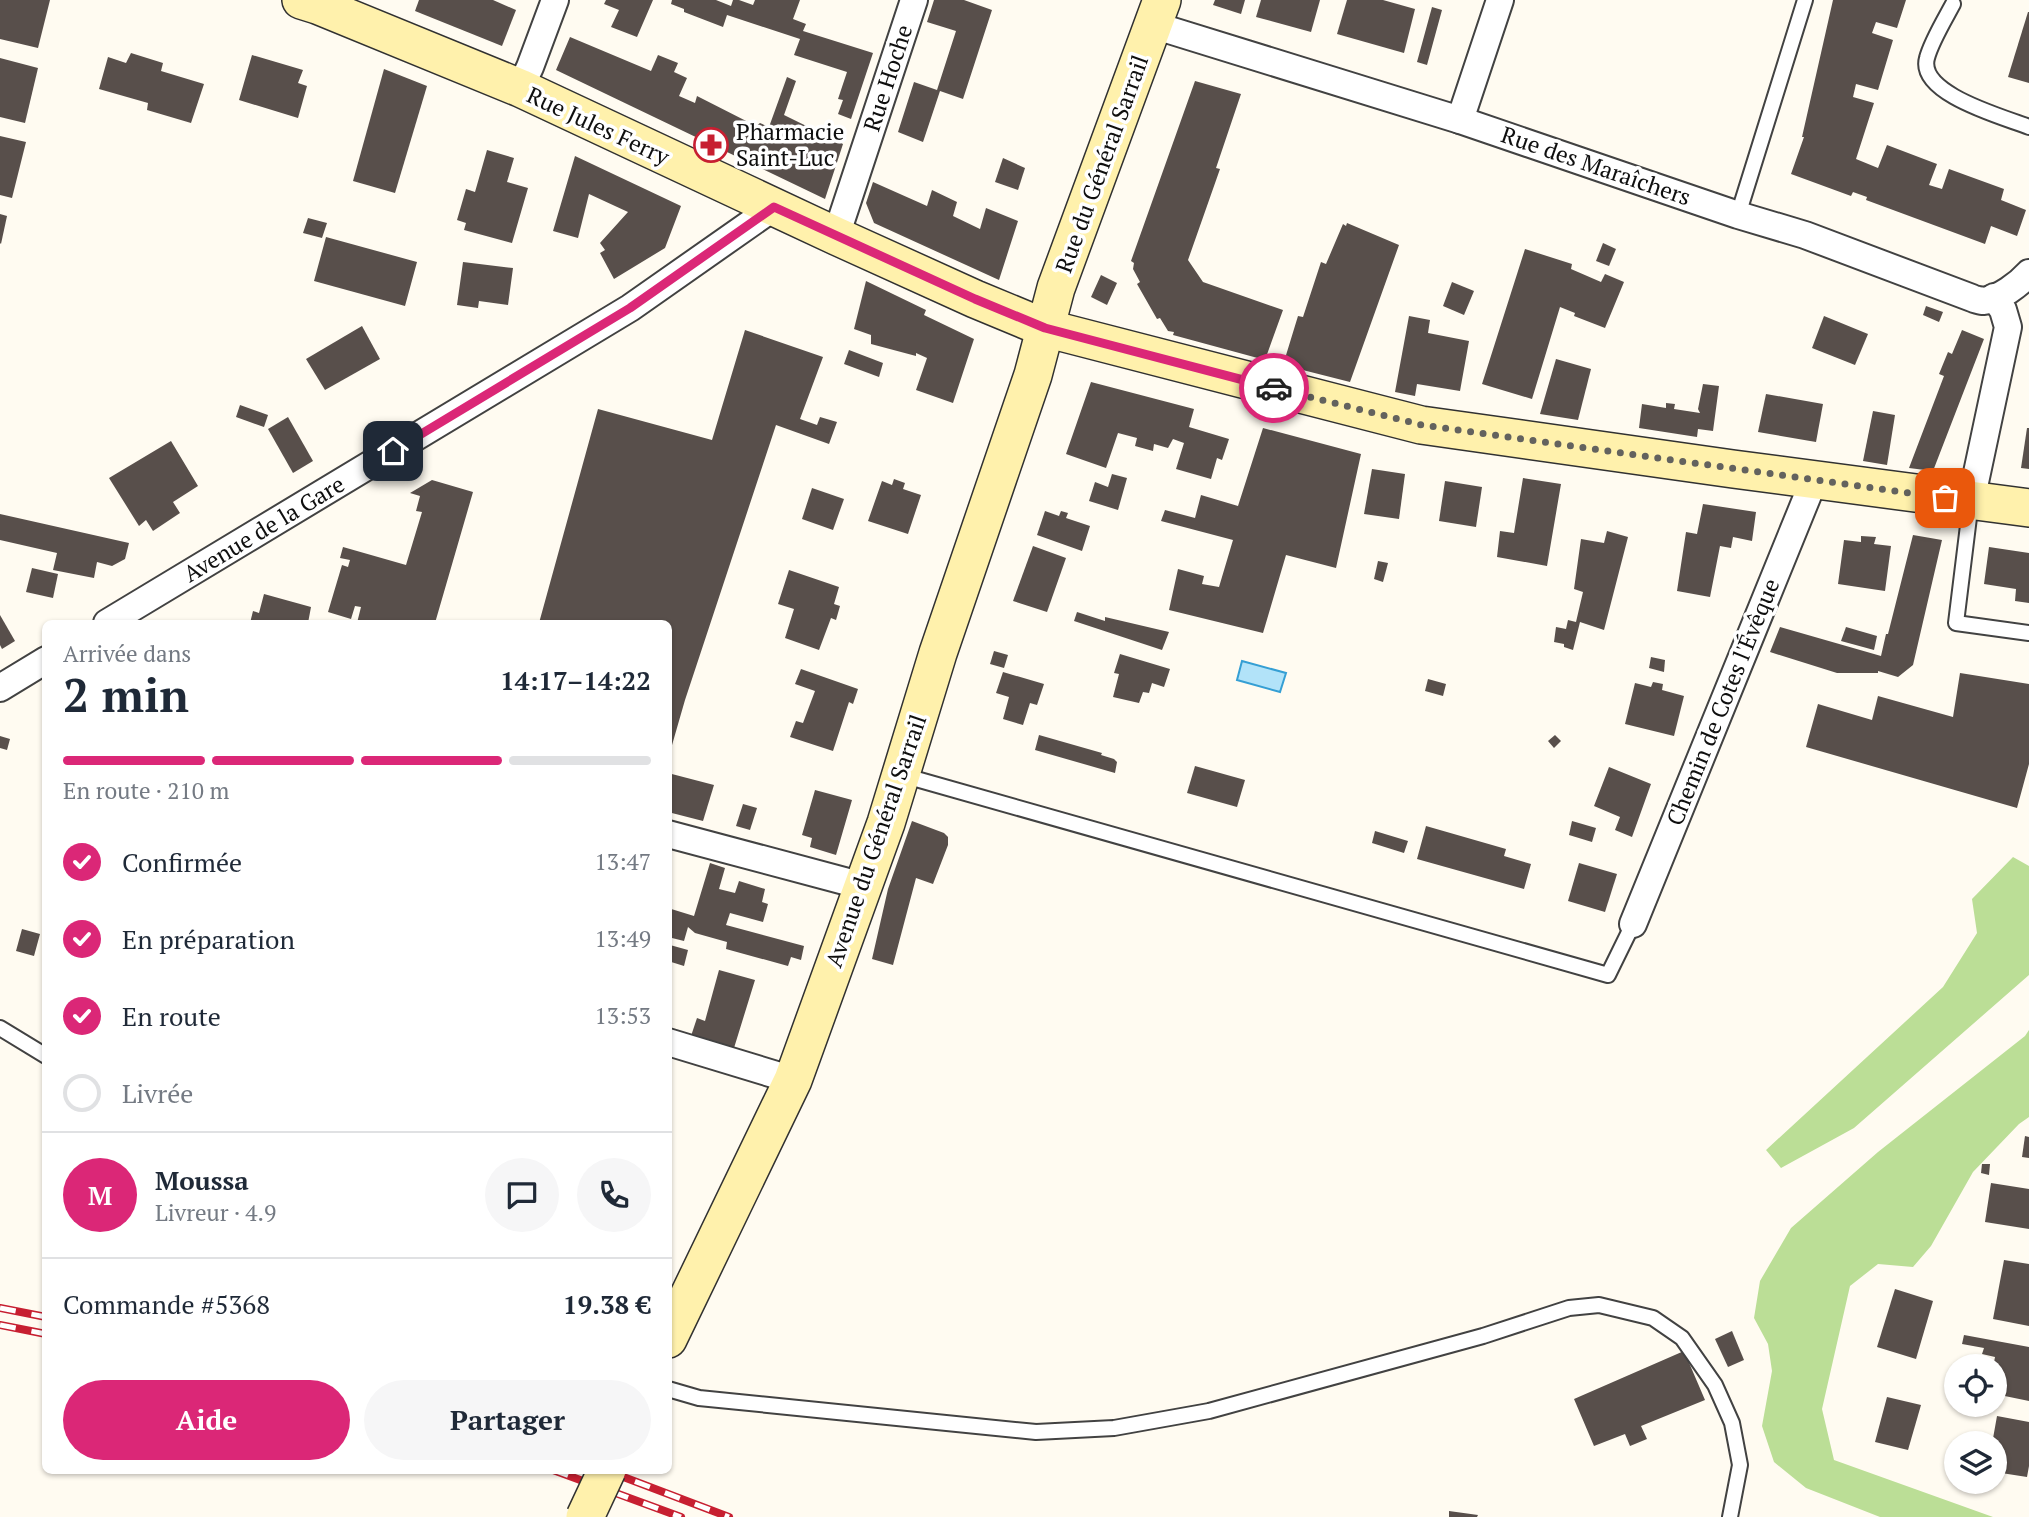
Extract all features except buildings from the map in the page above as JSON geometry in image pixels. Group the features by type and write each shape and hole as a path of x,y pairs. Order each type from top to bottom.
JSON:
{"street":[{"path":"520,89 555,0"},
{"name":"Rue Hoche","path":"836,236 914,0"},
{"path":"1460,120 1500,0"},
{"name":"Rue Jules Ferry","path":"313,2 520,89 836,236 1045,328 1422,425 2029,508"},
{"name":"Rue des Maraîchers","path":"1158,12 1460,120 1738,215 1805,235 1972,299 1983,301 1994,297"},
{"name":"Rue du Général Sarrail","path":"1045,328 1056,288 1158,12"},
{"name":"Avenue de la Gare","path":"112,620 630,308 774,207"},
{"path":"1971,501 2008,327 2003,310 1994,297 2023,280 2029,273"},
{"name":"Avenue du Général Sarrail","path":"672,1331 793,1080 902,775 938,653 1029,387 1045,328"},
{"name":"Chemin de Cotes l'Évêque","path":"1633,923 1814,480"},
{"path":"0,688 42,662"},
{"path":"672,835 863,886"},
{"path":"672,1043 793,1080"},
{"path":"585,1517 605,1474"}],"lane":[{"path":"1738,215 1805,0"},
{"path":"1953,4 1926,60 1929,76 1950,96 2029,127"},
{"path":"1971,501 1956,623 2029,634"},
{"path":"902,775 1608,975 1633,923"},
{"path":"0,1028 42,1054"},
{"path":"672,1390 699,1398 1036,1432 1114,1428 1209,1411 1483,1336 1569,1308 1600,1305 1653,1318 1682,1338 1715,1385 1732,1423 1740,1465 1730,1517"}],"green space":[{"path":"2013,857 2029,866 2029,975 1854,1128 1781,1168 1766,1150 1943,987 1977,933 1972,899"},
{"path":"2029,1030 2029,1117 1973,1172 1931,1246 1913,1267 1878,1264 1850,1286 1822,1409 1834,1460 1993,1517 1880,1517 1806,1488 1774,1462 1762,1426 1772,1371 1768,1344 1754,1318 1760,1281 1791,1228 1878,1152 2025,1036"}],"water":[{"path":"1242,661 1286,673 1280,692 1237,680"}],"railway":[{"path":"0,1308 42,1316"},
{"path":"0,1325 42,1333"},
{"path":"564,1474 681,1517"},
{"path":"616,1474 729,1517"}],"way so far":[{"path":"1274,388 1422,425 1945,498"}],"place":[{"name":"Pharmacie Saint-Luc","path":"711,145"}],"route":[{"path":"393,451 630,308 774,207 1045,328 1274,388"}]}
